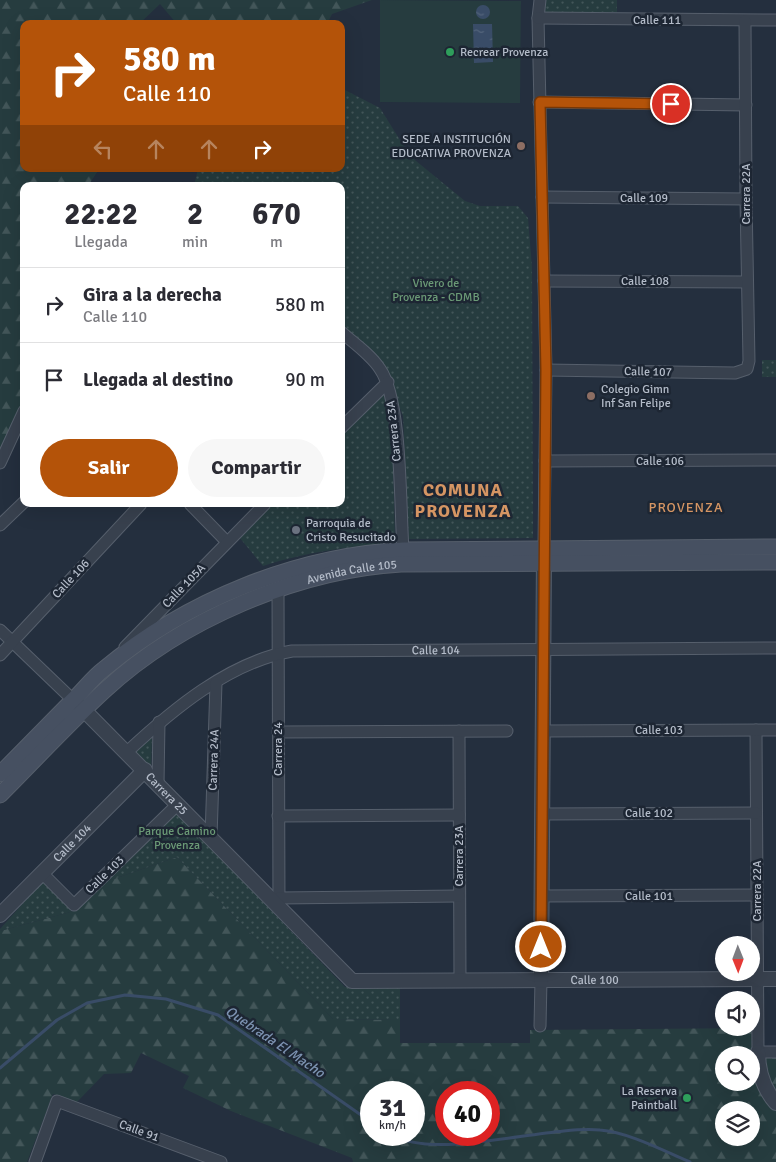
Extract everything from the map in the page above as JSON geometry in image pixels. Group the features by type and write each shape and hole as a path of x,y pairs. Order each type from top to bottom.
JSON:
{"main road":[{"name":"Avenida Calle 105","path":"0,795 126,672 170,642 224,612 278,591 332,574 372,566 544,555 776,547"},
{"name":"Avenida Calle 105","path":"0,774 103,670 170,624 245,587 288,571 339,557 403,550 776,562"}],"street":[{"path":"540,0 538,18 546,370 540,1026"},
{"name":"Calle 111","path":"538,18 776,20"},
{"name":"Carrera 22A","path":"745,21 748,368"},
{"path":"540,102 746,105"},
{"name":"Calle 109","path":"542,197 746,199"},
{"name":"Calle 108","path":"544,281 747,282"},
{"name":"Carrera 23A","path":"345,336 380,368 388,382 395,414 403,550"},
{"name":"Calle 107","path":"546,370 735,373 742,372 748,368"},
{"path":"345,424 388,382"},
{"path":"0,463 20,420"},
{"name":"Calle 106","path":"545,461 776,460"},
{"path":"0,525 20,506"},
{"name":"Calle 106","path":"0,654 138,507"},
{"path":"193,507 227,542"},
{"name":"Calle 105A","path":"103,670 262,507"},
{"name":"Carrera 24","path":"278,591 279,902"},
{"name":"Carrera 25","path":"0,630 14,641 211,838 279,902 352,981"},
{"name":"Calle 104","path":"127,752 159,722 191,696 278,653 308,649 776,648"},
{"name":"Carrera 24A","path":"211,838 216,682"},
{"path":"158,784 159,722"},
{"name":"Carrera 22A","path":"756,730 757,936"},
{"name":"Calle 103","path":"543,731 776,730"},
{"name":"Carrera 23A","path":"459,731 460,981"},
{"path":"278,732 507,731"},
{"name":"Calle 104","path":"0,915 145,770"},
{"name":"Calle 103","path":"42,873 74,905 178,804"},
{"name":"Calle 102","path":"542,814 756,813"},
{"path":"278,816 459,815"},
{"name":"Calle 101","path":"541,896 757,895"},
{"path":"279,902 459,896"},
{"name":"Calle 100","path":"352,981 715,979"},
{"name":"Calle 100","path":"760,979 776,979"},
{"name":"Carrera 22A","path":"757,981 758,1046"},
{"path":"760,1052 776,1052"},
{"path":"760,1072 763,1084 776,1103"},
{"name":"Calle 91","path":"35,1162 57,1101 221,1162"}],"green space":[{"path":"0,0 372,0 332,14 329,20 174,20 160,4 143,20 20,20 20,172 97,172 91,182 20,182 20,412 0,457"},
{"name":"Recrear Provenza","path":"380,0 521,1 520,103 380,102"},
{"path":"545,0 617,0 617,12 543,12"},
{"name":"Vivero de Provenza - CDMB","path":"345,90 380,108 410,156 465,201 480,206 518,206 528,218 532,267 533,538 409,539 403,416 385,370 345,333 345,182 195,182 197,172 345,172"},
{"path":"762,360 776,360 776,377 762,377"},
{"path":"387,389 392,416 395,543 329,550 263,566 239,537 270,507 345,507 345,431"},
{"path":"152,736 151,769 135,753"},
{"name":"Parque Camino Provenza","path":"177,813 345,987 400,988 400,1020 333,1019 177,857 105,882"},
{"path":"177,857 333,1019 400,1020 400,1043 530,1043 530,1030 715,1028 715,1036 753,1036 752,1046 715,1046 715,1091 760,1091 760,1056 776,1056 776,1162 353,1162 352,1158 231,1111 183,1088 189,1076 141,1053 131,1073 104,1074 77,1102 53,1094 27,1162 0,1162 0,931 74,911 105,882"},
{"path":"44,880 74,911 0,931 0,929"}],"water":[{"path":"483,5 488,7 490,12 488,17 483,19 478,17 476,12 478,7"},
{"name":"Recrear Provenza","path":"473,24 492,24 493,62 474,63"}],"waterway":[{"name":"Quebrada El Macho","path":"0,1068 57,1020 87,1003 125,995 166,999 218,1015 360,1114"},
{"name":"Quebrada El Macho","path":"425,1143 463,1144 551,1132 600,1130 611,1131 634,1138 690,1162"}],"place":[{"name":"Recrear Provenza","path":"450,52"},
{"name":"SEDE A INSTITUCIÓN EDUCATIVA PROVENZA","path":"521,146"},
{"name":"Colegio Gimn Inf San Felipe","path":"591,396"},
{"name":"Parroquia de Cristo Resucitado","path":"296,530"},
{"name":"La Reserva Paintball","path":"687,1098"}],"district":[{"name":"COMUNA PROVENZA","path":"463,500"},
{"name":"PROVENZA","path":"686,507"}],"route":[{"path":"541,947 546,370 540,102 671,104"}]}
